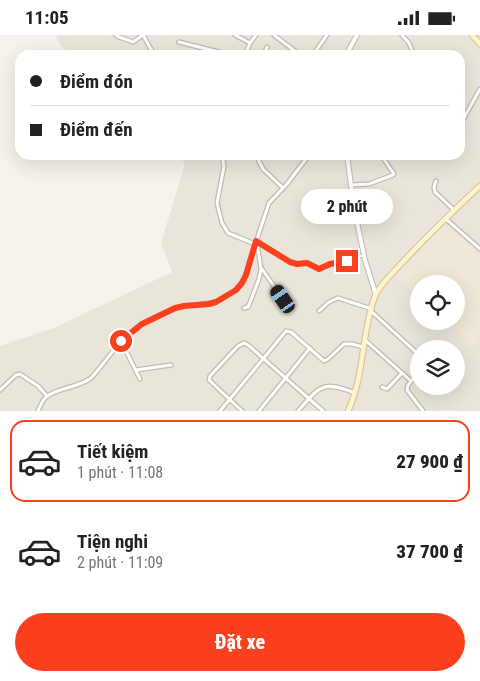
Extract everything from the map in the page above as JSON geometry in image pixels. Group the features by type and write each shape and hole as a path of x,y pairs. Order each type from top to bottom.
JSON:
{"main road":[{"path":"472,35 480,44"},
{"path":"350,410 359,376 371,310 376,295 384,283 426,237 480,185"}],"street":[{"path":"116,35 133,42 143,35 151,50"},
{"path":"235,35 250,43"},
{"path":"247,50 256,35"},
{"path":"274,35 294,50"},
{"path":"316,50 327,35"},
{"path":"349,50 357,35"},
{"path":"402,35 412,50"},
{"path":"179,42 211,50"},
{"path":"465,115 480,89"},
{"path":"223,160 224,166 217,203 222,223 228,233 256,243"},
{"path":"258,160 263,169 283,188"},
{"path":"38,411 48,396 88,381 121,341 142,324 175,308 216,302 236,290 244,279 270,203 305,160"},
{"path":"348,160 350,185 364,255 376,295"},
{"path":"350,185 369,184 394,175 384,160"},
{"path":"436,181 435,192 454,210"},
{"path":"446,219 480,249"},
{"path":"256,243 262,269 283,299"},
{"path":"244,309 249,305 262,269"},
{"path":"319,311 329,302 338,298 371,310 410,347"},
{"path":"220,411 286,331 291,332 324,361 344,344 364,347"},
{"path":"365,339 410,380"},
{"path":"121,341 140,379"},
{"path":"242,411 210,382 209,378 238,346 244,343 323,411"},
{"path":"259,411 310,349"},
{"path":"136,370 171,365"},
{"path":"382,387 387,389 402,373"},
{"path":"0,390 16,375 20,374 38,386 48,396"},
{"path":"410,383 407,388 410,394"},
{"path":"298,411 324,386 338,387 355,393"},
{"path":"411,395 423,411"}],"lane":[{"path":"256,243 290,262 297,264 307,263 319,269 330,264 340,263 364,255"}],"shaded area":[{"path":"55,35 480,35 480,411 0,411 0,346 54,328 172,272 161,243 185,164 182,160 465,160 465,50 65,50"},
{"path":"444,224 480,257 480,338 472,347 454,330 465,330 465,275 410,275 410,288 396,275"}],"route":[{"path":"121,341 136,327 175,308 209,304 231,294 242,283 246,275 256,241 290,262 297,264 307,263 316,269 347,261"}]}
